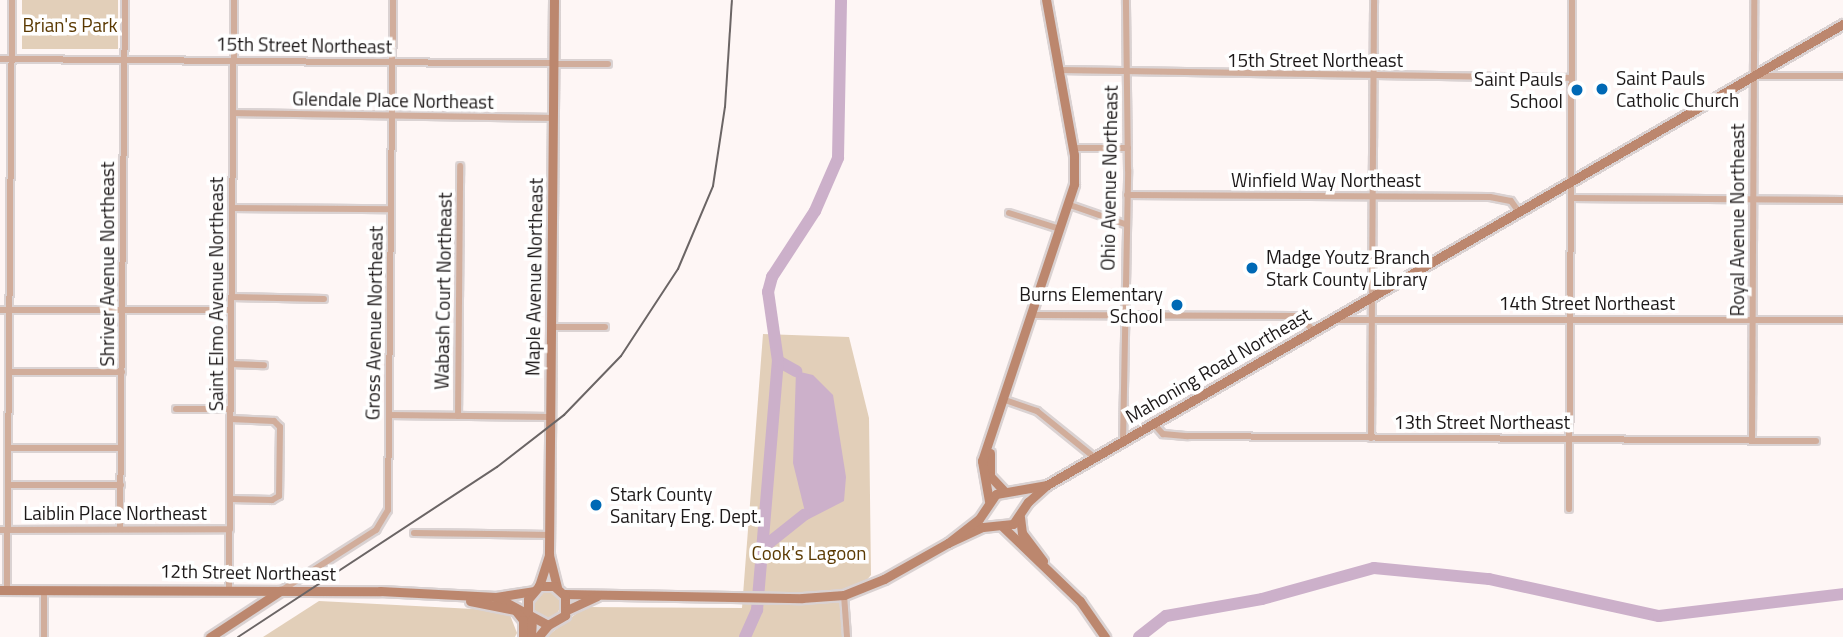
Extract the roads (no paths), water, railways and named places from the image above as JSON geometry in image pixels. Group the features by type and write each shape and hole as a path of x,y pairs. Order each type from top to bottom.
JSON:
{"main road":[{"name":"Maple Avenue Northeast","path":"554,0 549,555 560,591"},
{"path":"1043,561 989,517 981,468 1070,205 1072,148 1046,0"},
{"name":"Mahoning Road Northeast","path":"1020,514 1047,485 1094,457 1843,24"},
{"path":"989,447 989,473 1006,492 1019,500 1022,533 1090,614 1105,637"},
{"name":"Mahoning Road Northeast","path":"1006,492 1047,485"},
{"path":"531,637 527,601 536,589 597,596 775,598 844,594 884,579 948,542 977,520 988,504 1006,492"},
{"path":"948,542 1000,526 1020,514"},
{"name":"Maple Avenue Northeast","path":"536,589 549,555"},
{"name":"12th Street Northeast","path":"4,590 229,589 438,592 496,597 536,589"},
{"path":"210,637 282,590"},
{"path":"560,591 567,610"},
{"path":"438,592 453,599 512,609 523,620 523,637"},
{"path":"538,637 548,625 559,621 567,610 597,596"},
{"name":"12th Street Northeast","path":"496,597 530,616"},
{"path":"530,616 548,625"}],"street":[{"path":"4,590 4,529 9,485 12,0"},
{"name":"Shriver Avenue Northeast","path":"120,529 125,0"},
{"name":"Saint Elmo Avenue Northeast","path":"229,589 234,0"},
{"name":"Gross Avenue Northeast","path":"282,590 385,521 390,415 393,0"},
{"name":"Ohio Avenue Northeast","path":"1123,441 1123,316 1128,148 1126,0"},
{"path":"1371,438 1374,0"},
{"path":"1569,509 1572,0"},
{"name":"Royal Avenue Northeast","path":"1752,440 1754,0"},
{"name":"15th Street Northeast","path":"0,59 608,64"},
{"name":"15th Street Northeast","path":"1059,70 1572,78"},
{"path":"1753,76 1843,76"},
{"name":"Glendale Place Northeast","path":"233,113 553,118"},
{"path":"1072,148 1128,148"},
{"name":"Wabash Court Northeast","path":"458,416 460,166"},
{"name":"Winfield Way Northeast","path":"1127,195 1503,198 1519,212"},
{"path":"1571,198 1843,200"},
{"path":"1070,205 1125,224"},
{"path":"232,208 391,209"},
{"path":"1009,213 1062,230"},
{"path":"232,297 324,299"},
{"path":"0,310 231,310"},
{"path":"1034,315 1294,316 1306,321 1313,331"},
{"name":"14th Street Northeast","path":"1331,320 1843,320"},
{"path":"551,327 605,327"},
{"path":"0,353 9,353"},
{"path":"231,364 264,365"},
{"path":"9,372 122,372"},
{"path":"0,388 9,388"},
{"path":"1005,400 1037,411 1094,457"},
{"path":"176,409 230,409"},
{"path":"390,415 550,417"},
{"name":"Laiblin Place Northeast","path":"230,419 278,423 277,498 231,499"},
{"name":"13th Street Northeast","path":"1153,423 1163,434 1188,436 1816,441"},
{"path":"0,425 9,425"},
{"path":"9,448 121,448"},
{"path":"0,461 9,461"},
{"path":"9,485 121,485"},
{"name":"Laiblin Place Northeast","path":"4,529 230,528"},
{"path":"414,533 549,535"},
{"path":"44,590 44,637"},
{"path":"844,594 848,637"}],"waterway":[{"path":"745,637 757,610 778,361 768,292 772,277 815,211 838,158 841,0"},
{"path":"778,361 796,371"},
{"path":"765,546 804,515"},
{"path":"1139,637 1166,616 1262,599 1374,568 1489,579 1659,616 1843,594"}],"railway":[{"path":"238,637 497,467 564,415 621,356 678,269 713,186 725,107 732,0"}],"place":[{"name":"Saint Pauls Catholic Church","path":"1602,89"},
{"name":"Saint Pauls School","path":"1577,90"},
{"name":"Madge Youtz Branch Stark County Library","path":"1252,268"},
{"name":"Burns Elementary School","path":"1177,305"},
{"name":"Stark County Sanitary Eng. Dept.","path":"596,505"}],"park label":[{"name":"Brian's Park","path":"70,25"},
{"name":"Cook's Lagoon","path":"809,553"}]}
